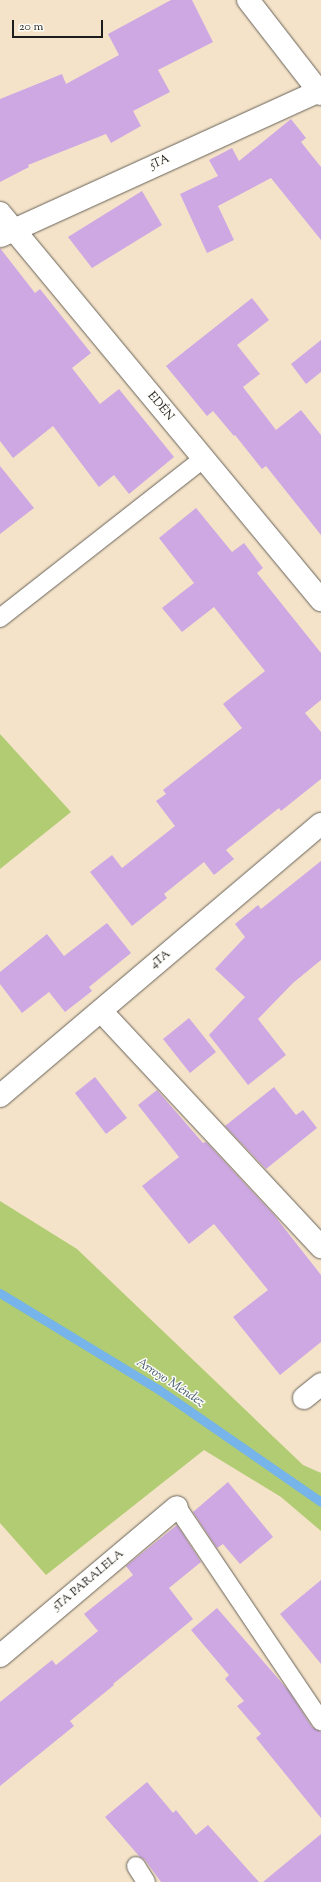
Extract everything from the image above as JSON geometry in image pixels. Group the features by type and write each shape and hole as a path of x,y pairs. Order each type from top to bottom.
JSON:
{"street":[{"path":"248,0 320,92"},
{"name":"5TA","path":"7,233 320,92"},
{"name":"EDÉN","path":"0,213 7,233 203,459 321,600"},
{"name":"4TA","path":"0,1096 321,824"},
{"path":"100,1011 321,1247"},
{"path":"304,1398 321,1384"},
{"name":"5TA PARALELA","path":"0,1656 177,1507"}],"lane":[{"path":"0,618 203,459"},
{"path":"177,1507 321,1721"},
{"path":"136,1866 146,1882"}],"green space":[{"path":"0,734 71,812 0,869"},
{"path":"0,1201 77,1249 303,1465 321,1473 321,1531 281,1497 204,1450 46,1575 0,1523"}],"building":[{"path":"171,0 192,0 213,42 158,70 170,92 133,111 141,126 111,143 106,134 28,165 29,167 0,182 0,99 62,74 66,84 119,55 108,34"},
{"path":"291,119 306,138 301,142 321,167 321,240 271,178 218,206 234,240 207,253 180,194 218,176 209,160 232,148 239,161"},
{"path":"142,191 162,225 92,268 68,237"},
{"path":"0,248 35,293 40,289 91,353 72,368 100,404 119,389 174,457 129,494 114,475 99,487 53,426 13,458 0,441"},
{"path":"252,298 269,320 237,345 260,374 243,387 276,430 301,410 321,435 321,535 266,466 262,469 235,435 234,436 213,411 207,416 166,366"},
{"path":"321,340 321,372 306,384 291,364"},
{"path":"0,466 34,508 0,534"},
{"path":"196,508 232,552 244,543 263,568 257,573 321,653 321,700 305,713 321,732 321,779 281,811 279,808 226,850 234,859 214,875 204,862 164,894 167,898 132,926 90,872 112,855 122,868 175,826 156,801 166,794 163,790 242,728 223,704 265,671 214,607 182,632 162,608 194,583 159,538"},
{"path":"321,861 321,960 293,983 258,1019 286,1055 248,1085 209,1035 245,997 215,969 245,937 235,924 258,905 261,909"},
{"path":"107,923 131,953 89,987 92,991 65,1012 49,992 22,1013 0,984 0,972 47,934 64,956"},
{"path":"189,1018 216,1052 190,1073 163,1039"},
{"path":"95,1077 127,1118 106,1134 75,1093"},
{"path":"274,1087 296,1115 303,1110 317,1128 266,1169 225,1126"},
{"path":"157,1090 203,1143 206,1142 274,1215 321,1275 321,1342 280,1375 233,1317 268,1290 214,1224 189,1244 142,1186 179,1157 138,1105"},
{"path":"228,1482 273,1537 240,1564 223,1544 217,1548 193,1512"},
{"path":"177,1525 201,1562 169,1588 193,1619 70,1721 74,1726 0,1786 0,1702 52,1660 56,1665 98,1631 84,1614 133,1575 126,1566"},
{"path":"321,1580 321,1664 280,1614"},
{"path":"217,1608 288,1690 312,1727 321,1732 321,1818 256,1738 261,1734 237,1706 244,1701 225,1679 229,1675 191,1630"},
{"path":"147,1782 173,1813 176,1810 196,1835 208,1825 259,1882 161,1882 145,1860 139,1856 105,1817"},
{"path":"321,1834 321,1882 263,1882"}],"waterway":[{"name":"Arroyo Méndez","path":"0,1293 158,1389 321,1502"}]}
